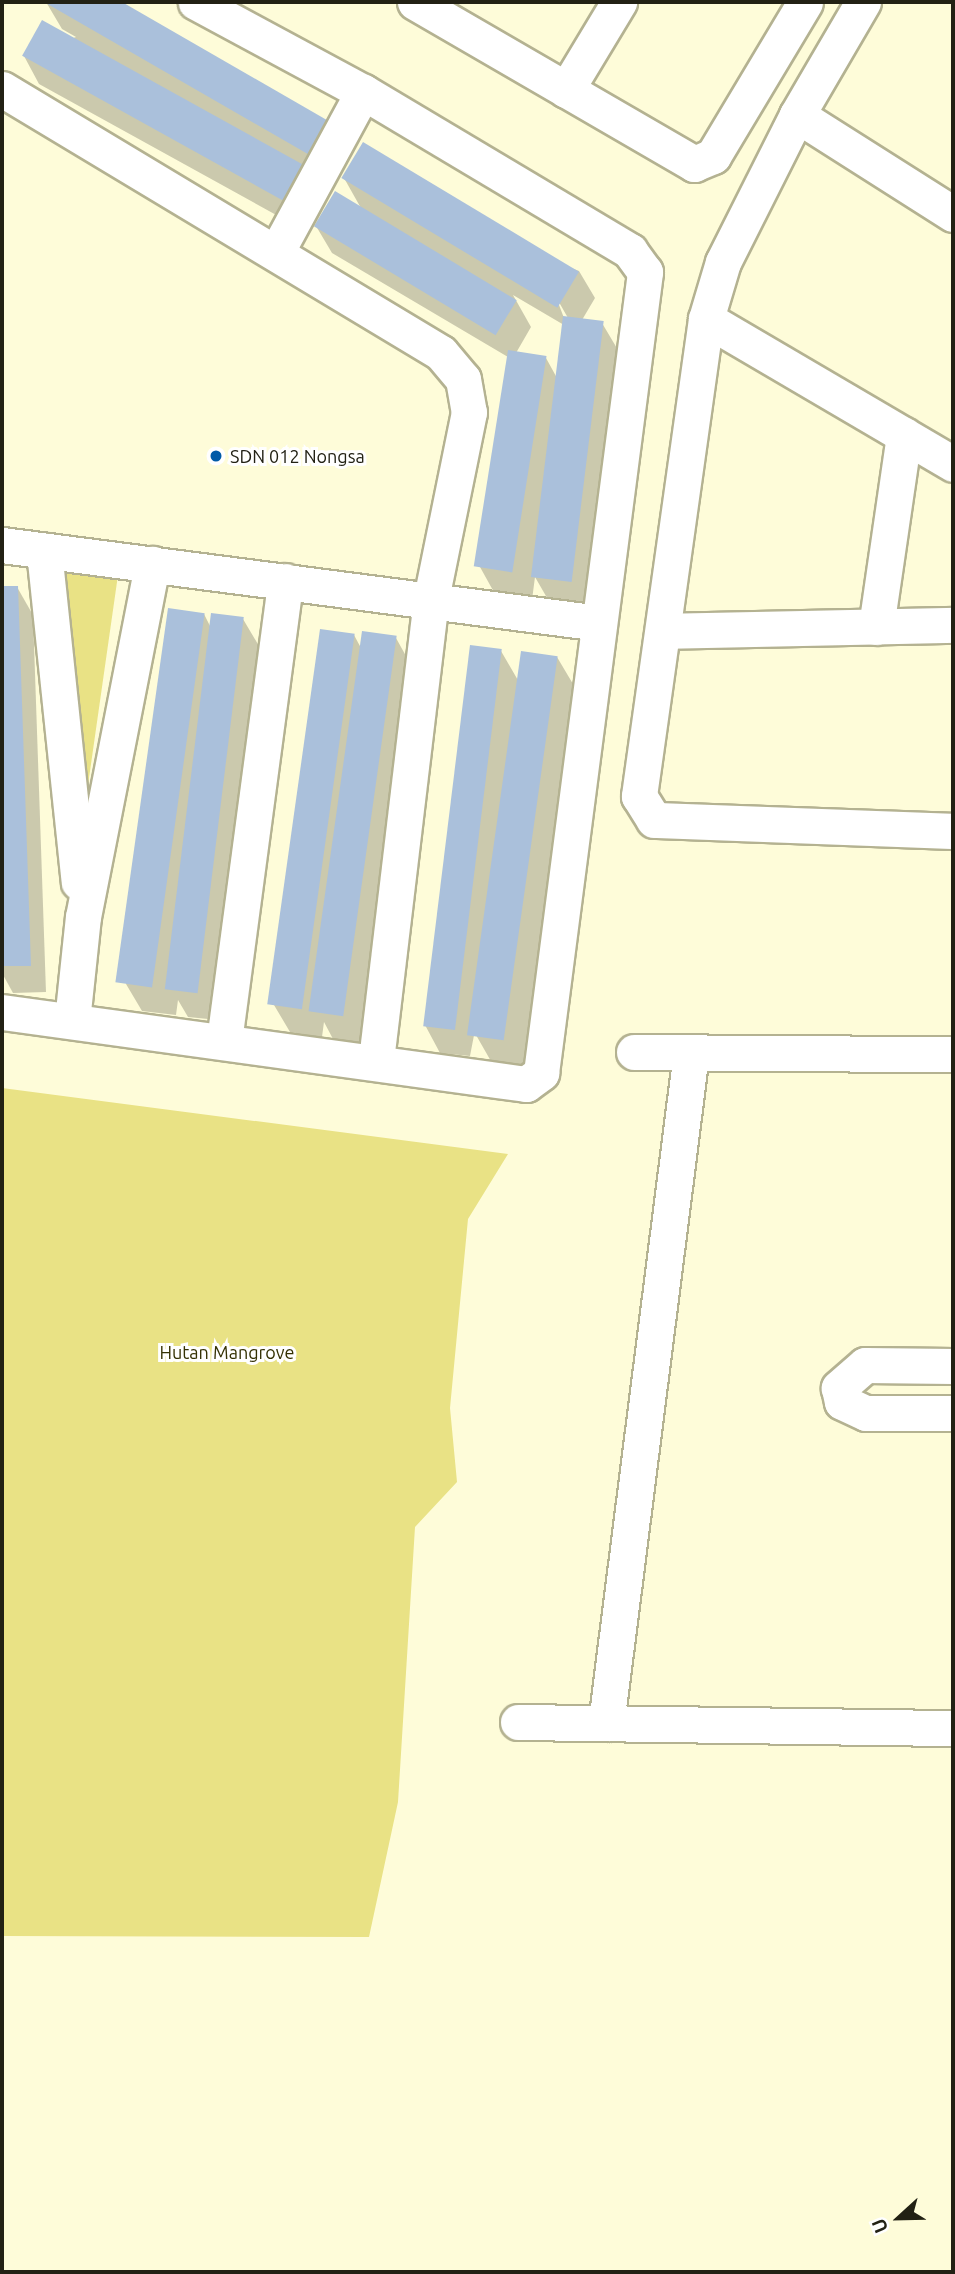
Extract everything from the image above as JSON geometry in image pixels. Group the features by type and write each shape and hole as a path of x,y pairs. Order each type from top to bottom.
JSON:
{"street":[{"path":"2,1012 376,1060 526,1084 539,1077 645,272 630,251 363,92 196,2"},
{"path":"566,90 619,2"},
{"path":"422,3 687,162 702,163 713,156 805,2"},
{"path":"863,2 797,115 723,262 706,319 639,796 654,820 953,831"},
{"path":"2,89 277,251 441,353 463,379 469,412 431,599 376,1060"},
{"path":"277,251 363,92"},
{"path":"797,115 953,214"},
{"path":"706,319 953,464"},
{"path":"876,626 904,435"},
{"path":"2,545 599,623"},
{"path":"44,551 83,917"},
{"path":"72,1021 83,917 152,564"},
{"path":"224,1041 285,581"},
{"path":"664,631 953,625"},
{"path":"634,1052 953,1054"},
{"path":"606,1723 691,1054"},
{"path":"953,1366 865,1366 839,1388 842,1402 866,1413 953,1413"},
{"path":"518,1722 953,1728"}],"green space":[{"path":"62,571 118,575 87,792"},
{"name":"Hutan Mangrove","path":"2,1088 508,1154 468,1219 450,1408 457,1482 415,1527 398,1802 369,1937 2,1936"}],"building":[{"path":"44,2 122,2 332,123 313,157"},
{"path":"42,20 311,169 292,205 22,56"},
{"path":"363,142 579,272 557,308 341,178"},
{"path":"335,191 517,300 496,335 314,226"},
{"path":"563,316 604,321 572,582 531,577"},
{"path":"508,350 547,356 512,572 474,566"},
{"path":"2,586 18,586 31,966 2,966"},
{"path":"168,608 205,613 152,987 115,982"},
{"path":"211,613 244,617 198,993 165,989"},
{"path":"320,629 355,634 302,1009 267,1004"},
{"path":"362,631 397,636 343,1016 309,1011"},
{"path":"470,645 502,649 455,1030 423,1026"},
{"path":"521,651 558,656 504,1040 467,1035"}],"place":[{"name":"SDN 012 Nongsa","path":"216,456"}]}
